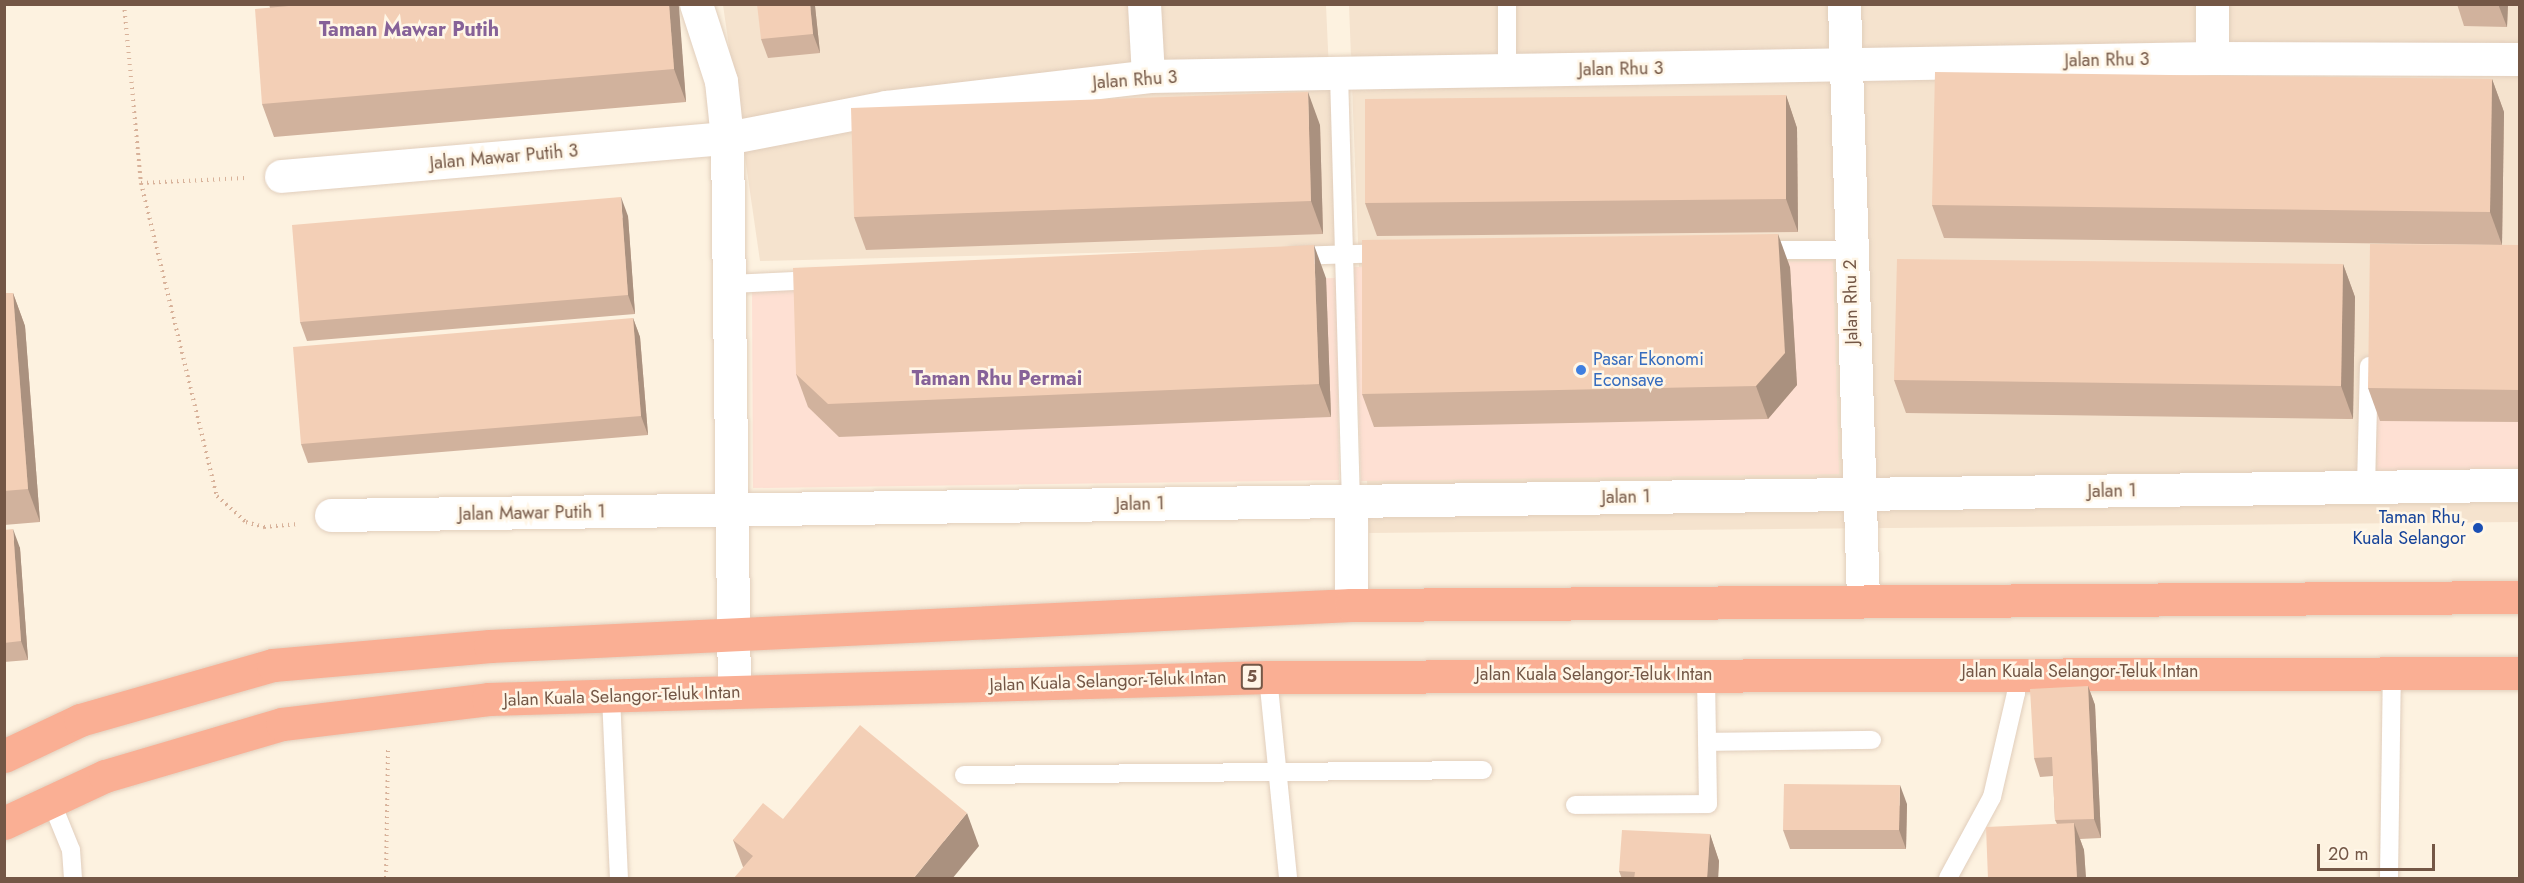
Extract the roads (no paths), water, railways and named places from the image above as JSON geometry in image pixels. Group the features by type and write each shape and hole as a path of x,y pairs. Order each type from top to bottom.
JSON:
{"highway":[{"path":"4,756 80,720 273,665 736,632 1351,605 2520,597"},
{"name":"Jalan Kuala Selangor-Teluk Intan","path":"4,823 105,776 282,724 488,699 1268,676 2392,670 2520,673"}],"street":[{"path":"696,4 721,81 727,138 736,632 734,692"},
{"path":"1144,4 1148,76"},
{"name":"Jalan Rhu 2","path":"1844,4 1856,494 1863,600"},
{"path":"2212,4 2212,58"},
{"name":"Jalan Rhu 3","path":"727,138 886,106 1148,76 2212,58 2520,59"},
{"name":"Jalan Mawar Putih 3","path":"281,176 727,138"},
{"name":"Jalan 1","path":"733,510 2520,485"},
{"path":"1351,501 1351,605"},
{"name":"Jalan Mawar Putih 1","path":"332,516 733,510"}],"lane":[{"path":"1507,4 1507,71"},
{"path":"1340,74 1351,501"},
{"path":"1744,250 1850,250"},
{"path":"1274,257 1344,253 1403,253"},
{"path":"729,284 836,279"},
{"path":"2366,487 2370,344"},
{"path":"2389,879 2392,670"},
{"path":"1948,879 1992,797 2016,693 2015,671"},
{"path":"1575,805 1708,804 1706,673"},
{"path":"1268,676 1288,879"},
{"path":"611,696 619,879"},
{"path":"1707,742 1872,740"},
{"path":"964,775 1278,770 1483,770"},
{"path":"51,801 71,850 73,879"}],"place":[{"name":"Pasar Ekonomi Econsave","path":"1581,370"},
{"name":"Taman Rhu, Kuala Selangor","path":"2478,528"}],"district":[{"name":"Taman Mawar Putih","path":"409,29"},
{"name":"Taman Rhu Permai","path":"997,378"}]}
